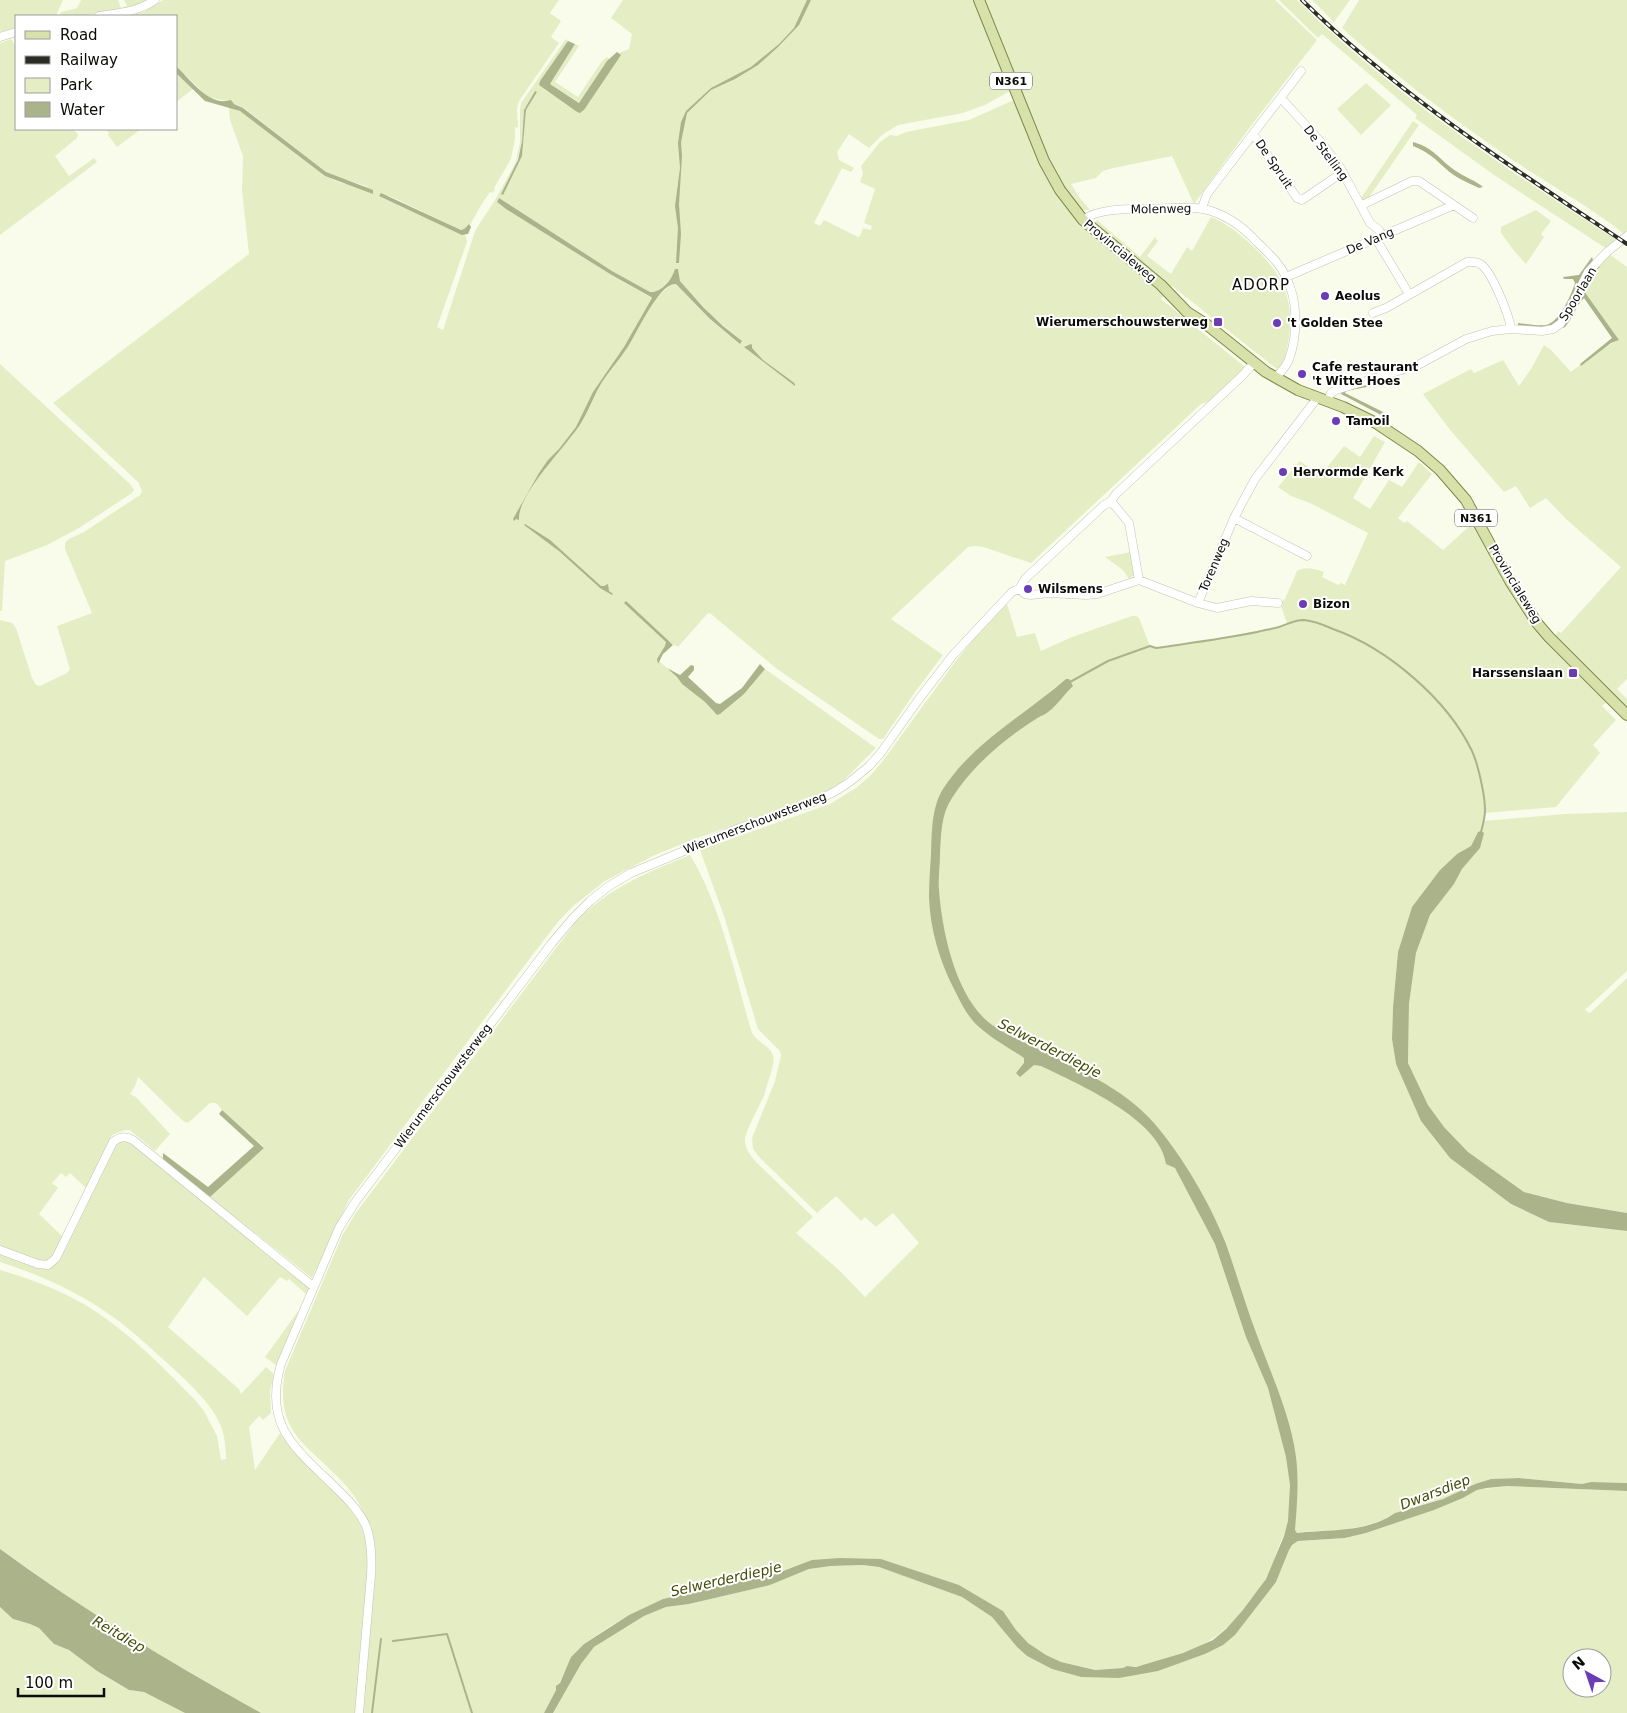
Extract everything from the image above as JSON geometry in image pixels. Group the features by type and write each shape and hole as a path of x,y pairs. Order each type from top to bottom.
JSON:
{"main road":[{"name":"Provincialeweg","path":"979,0 1048,170 1060,190 1083,220 1161,285 1182,299 1206,324 1254,363 1298,390 1362,416 1386,429 1418,451 1440,470 1466,500 1510,581 1537,623 1627,715"}],"street":[{"path":"105,15 135,10 155,0"},
{"path":"0,37 15,32"},
{"path":"1202,208 1207,194 1301,71"},
{"name":"De Stelling","path":"1281,98 1319,140 1343,172 1370,222 1379,230 1379,238 1409,294"},
{"name":"De Spruit","path":"1253,134 1297,198 1302,200 1343,172"},
{"path":"1362,205 1412,181 1419,181 1473,218"},
{"name":"De Vang","path":"1286,277 1454,205"},
{"name":"Molenweg","path":"1083,220 1094,214 1121,210 1202,208 1232,221 1252,237 1275,260 1286,277 1292,294 1295,313 1294,335 1289,361 1276,378"},
{"name":"Spoorlaan","path":"1322,399 1336,390 1418,365 1466,339 1492,331 1511,329 1546,331 1553,329 1568,314 1588,272 1607,252 1627,236"},
{"path":"1373,313 1386,308 1468,262 1476,262 1483,265 1494,284 1510,320 1511,329"},
{"name":"Wierumerschouwsterweg","path":"358,1713 372,1575 370,1538 362,1519 352,1504 289,1440 282,1426 276,1403 276,1381 282,1364 340,1228 356,1201 552,943 581,909 604,889 631,873 728,832 814,802 844,787 875,760 953,655 989,614 1012,592 1019,589 1025,579 1103,506 1111,501 1116,494 1254,363"},
{"name":"Torenweg","path":"1139,580 1198,603 1234,518 1258,474 1322,399"},
{"path":"1019,589 1025,594 1031,595 1048,593 1086,595 1097,594 1139,580 1130,523 1111,501"},
{"path":"1234,518 1307,556"},
{"path":"1198,603 1217,608 1251,601 1278,603"},
{"path":"0,1250 16,1254 38,1264 48,1265 56,1258 113,1142 125,1136 133,1140 314,1286"}],"green space":[{"path":"0,0 63,0 56,15 15,15 15,28 0,32"},
{"path":"81,0 118,0 121,8 127,6 124,0 148,0 117,11 60,15 61,12 77,8"},
{"path":"163,0 559,0 550,13 561,21 551,37 559,43 519,101 517,109 518,127 516,128 515,126 515,139 511,159 493,193 490,192 470,225 461,230 392,197 381,194 379,196 466,236 467,242 437,327 443,330 475,231 515,164 520,143 521,103 566,39 568,41 539,85 577,112 584,110 620,55 619,53 629,49 632,34 611,18 623,0 974,0 1010,91 985,105 963,113 898,125 882,135 869,148 849,134 837,152 839,160 854,168 851,172 842,168 814,223 820,226 824,220 858,237 863,228 871,230 872,226 864,223 875,189 860,182 863,174 861,166 880,142 890,135 897,136 906,132 969,120 1014,100 1035,154 1045,175 1062,201 1089,231 1165,294 1161,299 1245,367 1211,401 1201,404 1031,563 983,547 968,547 891,619 943,655 883,739 879,739 777,669 711,614 708,613 678,647 669,642 658,660 714,712 720,714 744,694 765,669 876,748 842,782 820,795 655,855 605,881 572,907 530,958 349,1200 312,1278 210,1197 264,1147 216,1103 210,1103 188,1123 183,1121 138,1077 130,1094 136,1097 170,1134 155,1151 130,1130 112,1135 103,1157 86,1188 70,1173 66,1177 61,1173 52,1183 58,1188 39,1214 63,1237 57,1253 49,1262 44,1263 0,1247 0,620 12,623 16,628 36,685 40,686 67,673 70,669 57,626 92,613 65,549 65,543 140,495 142,491 138,482 53,403 249,254 242,191 243,156 230,120 229,107 244,113 325,176 341,183 369,187 326,172 244,108 228,101 207,96 178,68 178,15 134,15 144,12","holes":["535,91 537,92 526,110 522,156 503,194 501,194 516,165 522,141 524,110","499,198 612,271 650,292 655,292 663,287 678,269 680,281 711,315 742,341 740,343 709,318 676,284 673,283 656,298 652,298 506,209 497,202"]},
{"path":"983,0 1275,0 1317,40 1194,204 1172,156 1109,169 1103,171 1096,178 1071,184 1090,210 1081,210 1068,196 1052,168"},
{"path":"1279,0 1297,0 1371,67 1410,98 1490,157 1615,239 1607,249 1494,175 1415,118 1417,115 1322,34 1318,38"},
{"path":"1312,0 1350,0 1334,22"},
{"path":"1359,0 1627,0 1627,232 1624,234 1483,139 1421,94 1361,45 1342,28"},
{"path":"11,39 15,45 15,130 74,130 78,134 77,138 55,156 69,176 94,158 97,162 0,235 0,43"},
{"path":"575,44 579,46 555,82 578,97 602,61 607,57 610,59 580,103 550,84"},
{"path":"178,75 193,89 178,100"},
{"path":"1366,83 1391,105 1361,135 1337,109"},
{"path":"1413,121 1419,125 1365,203 1361,198"},
{"path":"107,130 140,130 117,147 108,135"},
{"path":"1536,210 1551,221 1541,234 1544,237 1526,264 1501,233 1501,227"},
{"path":"1211,217 1234,230 1257,250 1282,283 1289,308 1290,322 1286,354 1278,370 1172,286 1170,288 1093,225 1097,220 1140,257 1155,237 1158,241 1147,256 1171,274 1187,247 1192,251"},
{"path":"1609,254 1627,267 1627,679 1617,689 1627,699 1627,709 1555,636 1558,631 1561,633 1621,567 1567,520 1546,498 1530,508 1516,486 1504,492 1451,431 1423,394 1471,369 1474,373 1503,360 1519,386 1544,345 1571,372 1604,348 1619,340 1584,291 1591,275 1600,268 1599,266"},
{"path":"0,364 130,484 134,490 79,528 47,545 5,561 2,611 0,611"},
{"path":"1374,436 1385,442 1353,498 1370,509 1389,480 1402,487 1419,462 1432,474 1398,518 1404,523 1407,521 1443,550 1474,522 1504,581 1525,614 1558,653 1607,702 1602,706 1616,720 1593,745 1600,753 1556,807 1485,813 1483,821 1564,814 1627,812 1627,971 1585,1010 1590,1013 1627,978 1627,1213 1567,1203 1524,1192 1468,1152 1444,1127 1428,1105 1408,1063 1409,1004 1416,953 1430,915 1454,884 1462,869 1480,848 1478,832 1471,846 1457,854 1440,870 1412,907 1398,952 1392,1039 1396,1064 1450,1158 1511,1204 1549,1222 1627,1231 1627,1483 1592,1482 1582,1484 1519,1478 1491,1479 1475,1484 1443,1499 1395,1513 1372,1524 1348,1529 1297,1533 1295,1530 1297,1496 1296,1457 1294,1520 1285,1532 1270,1571 1259,1589 1232,1623 1213,1638 1192,1649 1141,1666 1095,1670 1061,1662 1028,1643 1003,1611 959,1585 881,1559 790,1568 762,1579 751,1579 663,1599 629,1615 584,1644 571,1657 544,1713 363,1713 376,1566 372,1535 365,1515 355,1497 334,1473 298,1438 290,1426 285,1411 283,1393 285,1371 343,1234 355,1214 575,923 600,900 614,891 643,875 690,855 701,875 719,918 752,1033 769,1049 774,1057 764,1096 745,1138 746,1148 756,1162 813,1217 796,1233 840,1271 865,1297 919,1243 893,1213 876,1227 865,1217 861,1221 836,1196 817,1213 753,1149 752,1138 775,1081 781,1056 780,1051 758,1029 724,916 700,850 830,804 856,788 882,762 955,662 977,635 1007,604 1017,637 1035,633 1041,651 1072,637 1132,616 1139,618 1150,646 1156,648 1279,627 1287,623 1280,603 1285,599 1297,571 1307,568 1324,572 1322,577 1338,585 1341,583 1345,585 1368,533 1310,503 1291,496 1278,487 1300,461 1320,476 1344,446 1360,457"},
{"path":"1131,552 1134,575 1129,579 1123,570 1105,557"},
{"path":"128,1138 310,1285 307,1295 289,1279 287,1281 280,1277 247,1316 204,1277 168,1327 239,1389 241,1394 266,1367 274,1374 270,1392 271,1413 263,1420 259,1416 249,1427 255,1470 280,1433 300,1458 346,1503 364,1533 369,1556 356,1713 261,1713 170,1661 84,1608 0,1549 0,1270 42,1284 82,1303 128,1336 170,1374 204,1411 217,1436 221,1460 226,1459 222,1429 213,1411 190,1384 140,1339 120,1322 73,1292 0,1262 0,1251 46,1267 65,1250 118,1142"},
{"path":"299,1310 277,1366 265,1357"},
{"path":"1507,1486 1627,1491 1627,1713 553,1713 581,1664 594,1647 644,1616 666,1607 689,1604 770,1585 809,1569 831,1566 863,1565 879,1567 962,1597 992,1617 1027,1656 1052,1669 1081,1677 1158,1671 1205,1654 1235,1635 1276,1582 1289,1550 1298,1541 1345,1538 1366,1533 1463,1498 1477,1490"},
{"path":"0,1607 13,1619 39,1628 54,1644 69,1650 118,1684 129,1690 144,1692 185,1713 0,1713"}],"water":[{"path":"807,0 811,0 799,25 778,47 758,65 735,79 711,90 687,113 681,142 679,204 681,234 679,263 676,263 678,228 675,206 680,168 678,143 681,122 686,111 711,88 751,67 779,44 794,28"},
{"path":"568,41 575,44 550,84 579,103 607,61 617,52 621,55 584,110 580,113 539,85"},
{"path":"178,68 208,96 215,100 231,100 326,172 373,190 373,194 325,176 240,111 205,101 178,75"},
{"path":"535,91 537,92 526,110 522,156 503,195 501,194 518,160 522,141 524,110"},
{"path":"1413,142 1432,151 1450,167 1483,187 1479,188 1457,177 1423,150 1413,146"},
{"path":"381,193 461,230 469,224 471,227 468,234 462,235 379,196"},
{"path":"499,198 612,271 650,292 662,288 669,281 675,269 678,269 680,281 704,308 742,341 740,344 709,318 676,284 662,291 627,348 602,382 581,423 534,484 520,509 519,520 516,519 514,521 513,519 539,473 576,427 593,392 624,347 652,298 506,209 497,202"},
{"path":"1592,257 1593,260 1583,273 1562,318 1554,325 1541,328 1518,325 1518,323 1546,325 1556,319 1571,294 1575,283 1573,279 1564,279 1563,277 1579,275"},
{"path":"1598,266 1600,267 1591,275 1584,291 1619,340 1611,343 1581,366 1580,364 1612,338 1584,298 1563,328 1588,277"},
{"path":"751,344 752,348 763,360 793,382 795,386 744,347"},
{"path":"1386,378 1387,380 1372,386 1346,391 1345,393 1383,412 1381,415 1341,394 1343,390"},
{"path":"525,524 550,540 601,586 608,584 609,591 613,594 600,588 559,551"},
{"path":"626,601 673,645 663,654 658,664 657,659 666,642 624,603"},
{"path":"760,664 765,669 744,694 717,715 667,668 680,675 691,665 694,666 694,670 688,677 716,703 720,704 742,688"},
{"path":"1066,679 1069,679 1073,686 1055,706 1002,743 980,763 960,786 948,804 941,832 939,881 943,924 947,942 958,977 966,994 986,1020 1010,1035 1099,1080 1128,1099 1165,1136 1195,1181 1226,1244 1249,1315 1290,1427 1297,1466 1295,1530 1297,1533 1348,1529 1372,1524 1395,1513 1443,1499 1475,1484 1491,1479 1519,1478 1582,1484 1591,1482 1627,1483 1627,1491 1507,1486 1487,1488 1477,1490 1434,1510 1366,1533 1345,1538 1298,1541 1289,1550 1276,1582 1235,1635 1223,1645 1205,1654 1158,1671 1119,1678 1081,1677 1052,1669 1027,1656 992,1617 962,1597 879,1567 863,1565 809,1569 770,1585 689,1604 666,1607 644,1616 594,1647 581,1664 553,1713 544,1713 571,1657 584,1644 629,1615 663,1599 751,1579 762,1579 812,1560 840,1558 881,1559 959,1585 1003,1611 1028,1643 1046,1655 1061,1662 1095,1670 1127,1666 1136,1667 1183,1653 1213,1640 1242,1611 1266,1579 1284,1536 1288,1521 1290,1485 1286,1457 1268,1388 1246,1337 1215,1244 1175,1168 1166,1164 1160,1148 1149,1132 1134,1118 1095,1093 1041,1066 1034,1065 1020,1077 1016,1073 1024,1063 1024,1058 994,1039 967,1014 945,969 931,922 929,881 933,821 939,796 956,772 985,743"},
{"path":"1478,832 1484,833 1480,848 1462,869 1454,884 1430,915 1416,953 1409,1004 1408,1063 1428,1105 1444,1127 1468,1152 1524,1192 1567,1203 1627,1213 1627,1231 1549,1222 1511,1204 1450,1158 1421,1121 1396,1064 1392,1039 1398,952 1412,907 1440,870 1457,854 1471,846"},
{"path":"222,1110 264,1148 210,1197 163,1160 163,1153 208,1187 254,1146 219,1114"},
{"name":"Reitdiep","path":"0,1549 31,1572 128,1635 261,1713 185,1713 144,1692 129,1690 97,1671 69,1650 54,1644 39,1628 13,1619 0,1607"}],"waterway":[{"name":"Selwerderdiepje","path":"1070,682 1108,661 1150,646 1156,648 1232,637 1276,628 1300,620 1323,625 1353,638 1394,662 1431,695 1447,713 1461,732 1477,764 1485,804 1485,815 1481,832"},
{"path":"393,1641 447,1634 472,1713"},
{"path":"372,1713 381,1639"}],"railway":[{"path":"1302,0 1378,68 1459,130 1627,244"}],"place":[{"name":"Aeolus","path":"1325,296"},
{"name":"Wierumerschouwsterweg","path":"1218,322"},
{"name":"'t Golden Stee","path":"1277,323"},
{"name":"Cafe restaurant 't Witte Hoes","path":"1302,374"},
{"name":"Tamoil","path":"1336,421"},
{"name":"Hervormde Kerk","path":"1283,472"},
{"name":"Wilsmens","path":"1028,589"},
{"name":"Bizon","path":"1303,604"},
{"name":"Harssenslaan","path":"1573,673"}],"district":[{"name":"ADORP","path":"1261,285"}],"water label":[{"name":"Dwarsdiep","path":"1435,1492"}]}
